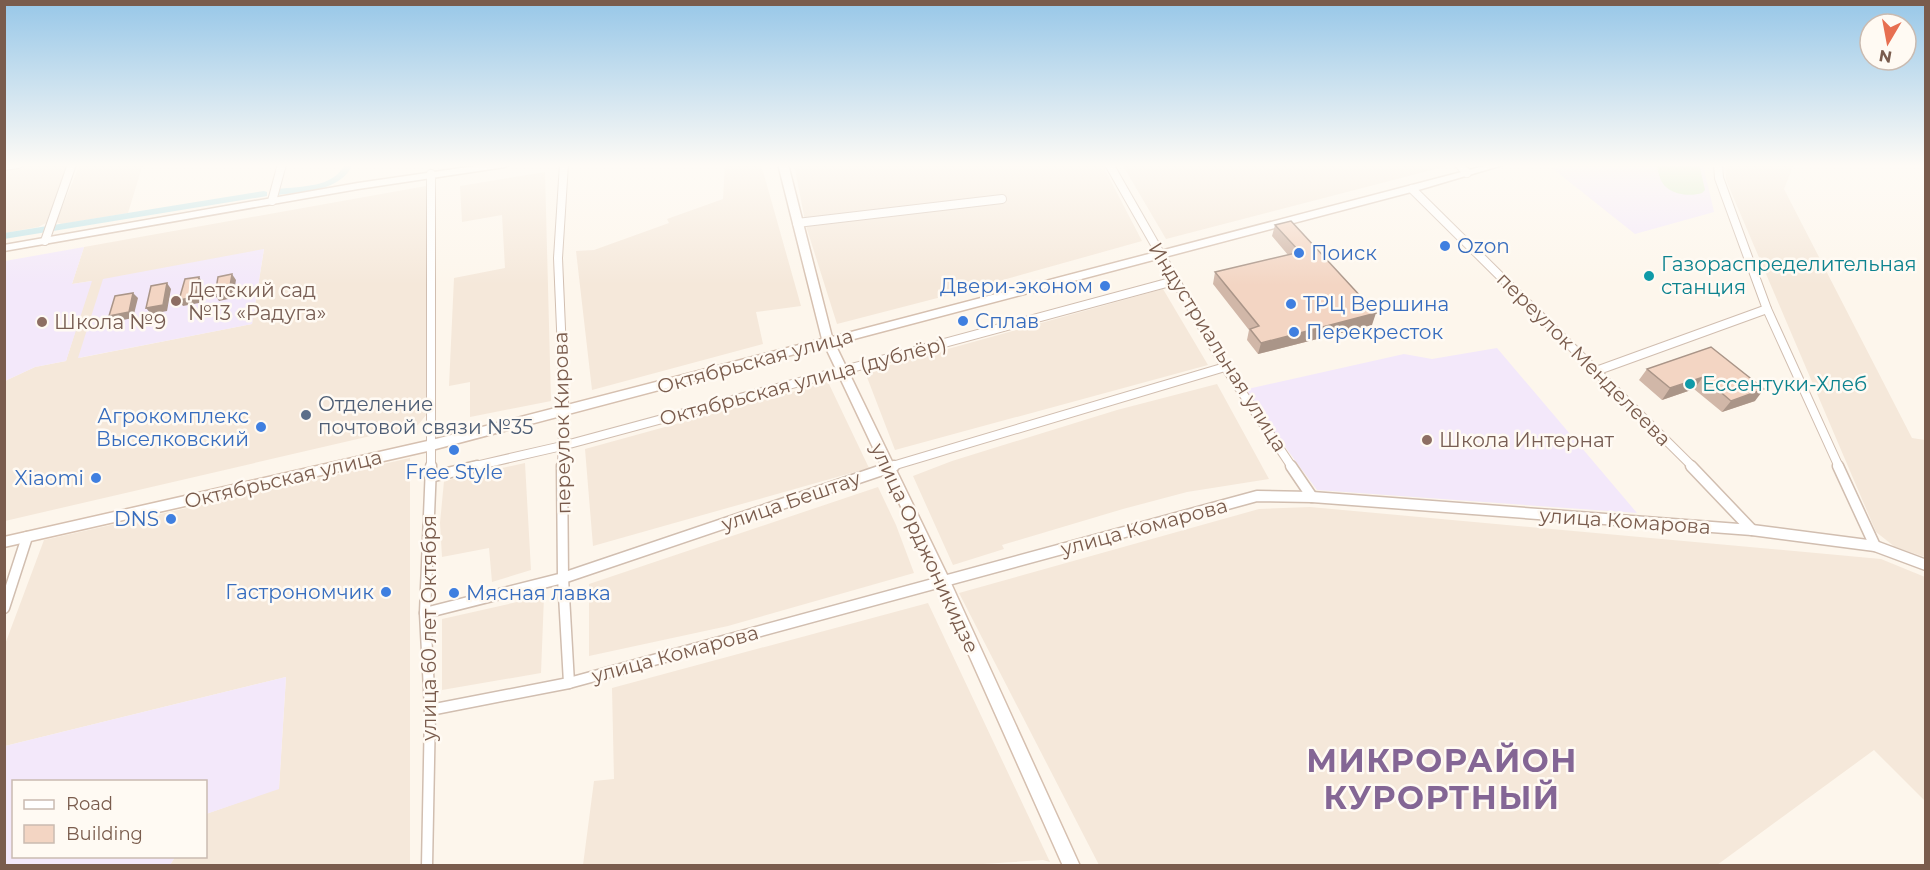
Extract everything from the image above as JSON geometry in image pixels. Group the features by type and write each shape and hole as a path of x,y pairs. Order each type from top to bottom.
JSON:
{"main road":[{"path":"4,248 46,238 240,205"},
{"name":"улица Орджоникидзе","path":"792,205 828,341 943,581 1072,866"},
{"name":"Октябрьская улица","path":"4,542 432,445 1352,205"}],"street":[{"path":"46,238 57,205"},
{"name":"улица 60 лет Октября","path":"427,866 430,710 425,614 432,445 431,205"},
{"name":"переулок Кирова","path":"561,205 558,258 564,399 562,411 563,578 569,682"},
{"path":"797,224 956,205"},
{"name":"Индустриальная улица","path":"1132,205 1225,367 1312,497"},
{"name":"переулок Менделеева","path":"1428,205 1662,435 1752,530"},
{"path":"1729,205 1767,309 1875,546"},
{"name":"Октябрьская улица (дублёр)","path":"430,477 562,446 1174,281"},
{"path":"1596,371 1767,309"},
{"name":"улица Бештау","path":"425,614 563,578 887,468 1225,367"},
{"name":"улица Комарова","path":"430,710 569,682 1257,496 1312,497 1752,530 1875,546 1926,565"},
{"path":"4,608 27,537"}],"shaded area":[{"path":"5,205 53,205 46,223 38,227 5,233"},
{"path":"63,205 131,205 128,213 62,224 56,222"},
{"path":"322,205 426,205 427,414 418,425 5,521 5,381 35,367 66,361 91,281 72,284 84,247","holes":["264,249 252,324 79,358"]},
{"path":"461,205 546,205 551,401 470,417 470,382 449,386 454,278 505,268 502,215 462,222"},
{"path":"707,205 772,205 801,306 756,312 763,344 592,390 576,251 594,250 669,223 667,219"},
{"path":"802,205 941,205 805,221"},
{"path":"971,205 1123,205 1142,241 837,324 806,226"},
{"path":"1146,205 1298,205 1166,239"},
{"path":"1598,205 1712,205 1714,212 1635,234"},
{"path":"1736,205 1792,205 1912,438 1925,440 1925,557 1895,547 1876,532"},
{"name":"Школа №9","path":"84,247 72,284 92,281 66,361 35,367 5,381 5,261"},
{"name":"Детский сад №13 «Радуга»","path":"264,249 252,324 78,358 103,279"},
{"path":"1163,289 1208,365 895,450 865,372"},
{"name":"Школа Интернат","path":"1497,348 1637,513 1317,490 1243,390 1404,354 1432,359"},
{"path":"828,382 869,468 593,546 585,449"},
{"path":"1217,384 1269,479 1187,492 1123,509 1002,545 1004,549 953,565 913,476 952,461 1117,410"},
{"path":"410,458 410,865 170,865 174,858 207,858 207,814 279,788 286,677 5,746 4,647 44,540"},
{"path":"525,463 531,570 492,582 489,548 442,557 440,523 444,481"},
{"path":"878,487 896,525 914,573 728,626 589,656 589,584"},
{"path":"1310,507 1881,559 1925,577 1925,801 1874,750 1717,865 1099,865 959,593 1259,509"},
{"path":"544,596 541,673 442,690 442,619"},
{"path":"928,603 1050,862 1043,860 952,866 583,865 594,781 614,779 612,688"},
{"path":"286,677 279,789 207,814 207,780 12,780 12,858 174,858 170,865 5,865 5,746"}],"building":[{"name":"ТРЦ Вершина","path":"1291,221 1376,313 1261,343 1250,329 1259,326 1215,272 1300,252 1275,225"},
{"path":"232,274 229,292 215,295 218,277"},
{"path":"199,277 195,297 179,300 185,279"},
{"path":"167,283 163,305 146,308 151,286"},
{"path":"133,293 129,312 109,316 115,296"},
{"path":"1711,347 1764,389 1731,401 1703,377 1670,388 1647,369"}],"waterway":[{"path":"4,236 198,205"}],"place":[{"name":"Ozon","path":"1445,246"},
{"name":"Поиск","path":"1299,253"},
{"name":"Газораспределительная станция","path":"1649,276"},
{"name":"Двери-эконом","path":"1105,286"},
{"name":"Детский сад №13 «Радуга»","path":"176,301"},
{"name":"ТРЦ Вершина","path":"1291,304"},
{"name":"Сплав","path":"963,321"},
{"name":"Школа №9","path":"42,322"},
{"name":"Перекресток","path":"1294,332"},
{"name":"Ессентуки-Хлеб","path":"1690,384"},
{"name":"Отделение почтовой связи №35","path":"306,415"},
{"name":"Агрокомплекс Выселковский","path":"261,427"},
{"name":"Школа Интернат","path":"1427,440"},
{"name":"Free Style","path":"454,450"},
{"name":"Xiaomi","path":"96,478"},
{"name":"DNS","path":"171,519"},
{"name":"Гастрономчик","path":"386,592"},
{"name":"Мясная лавка","path":"454,593"}],"district":[{"name":"МИКРОРАЙОН КУРОРТНЫЙ","path":"1442,780"}]}
